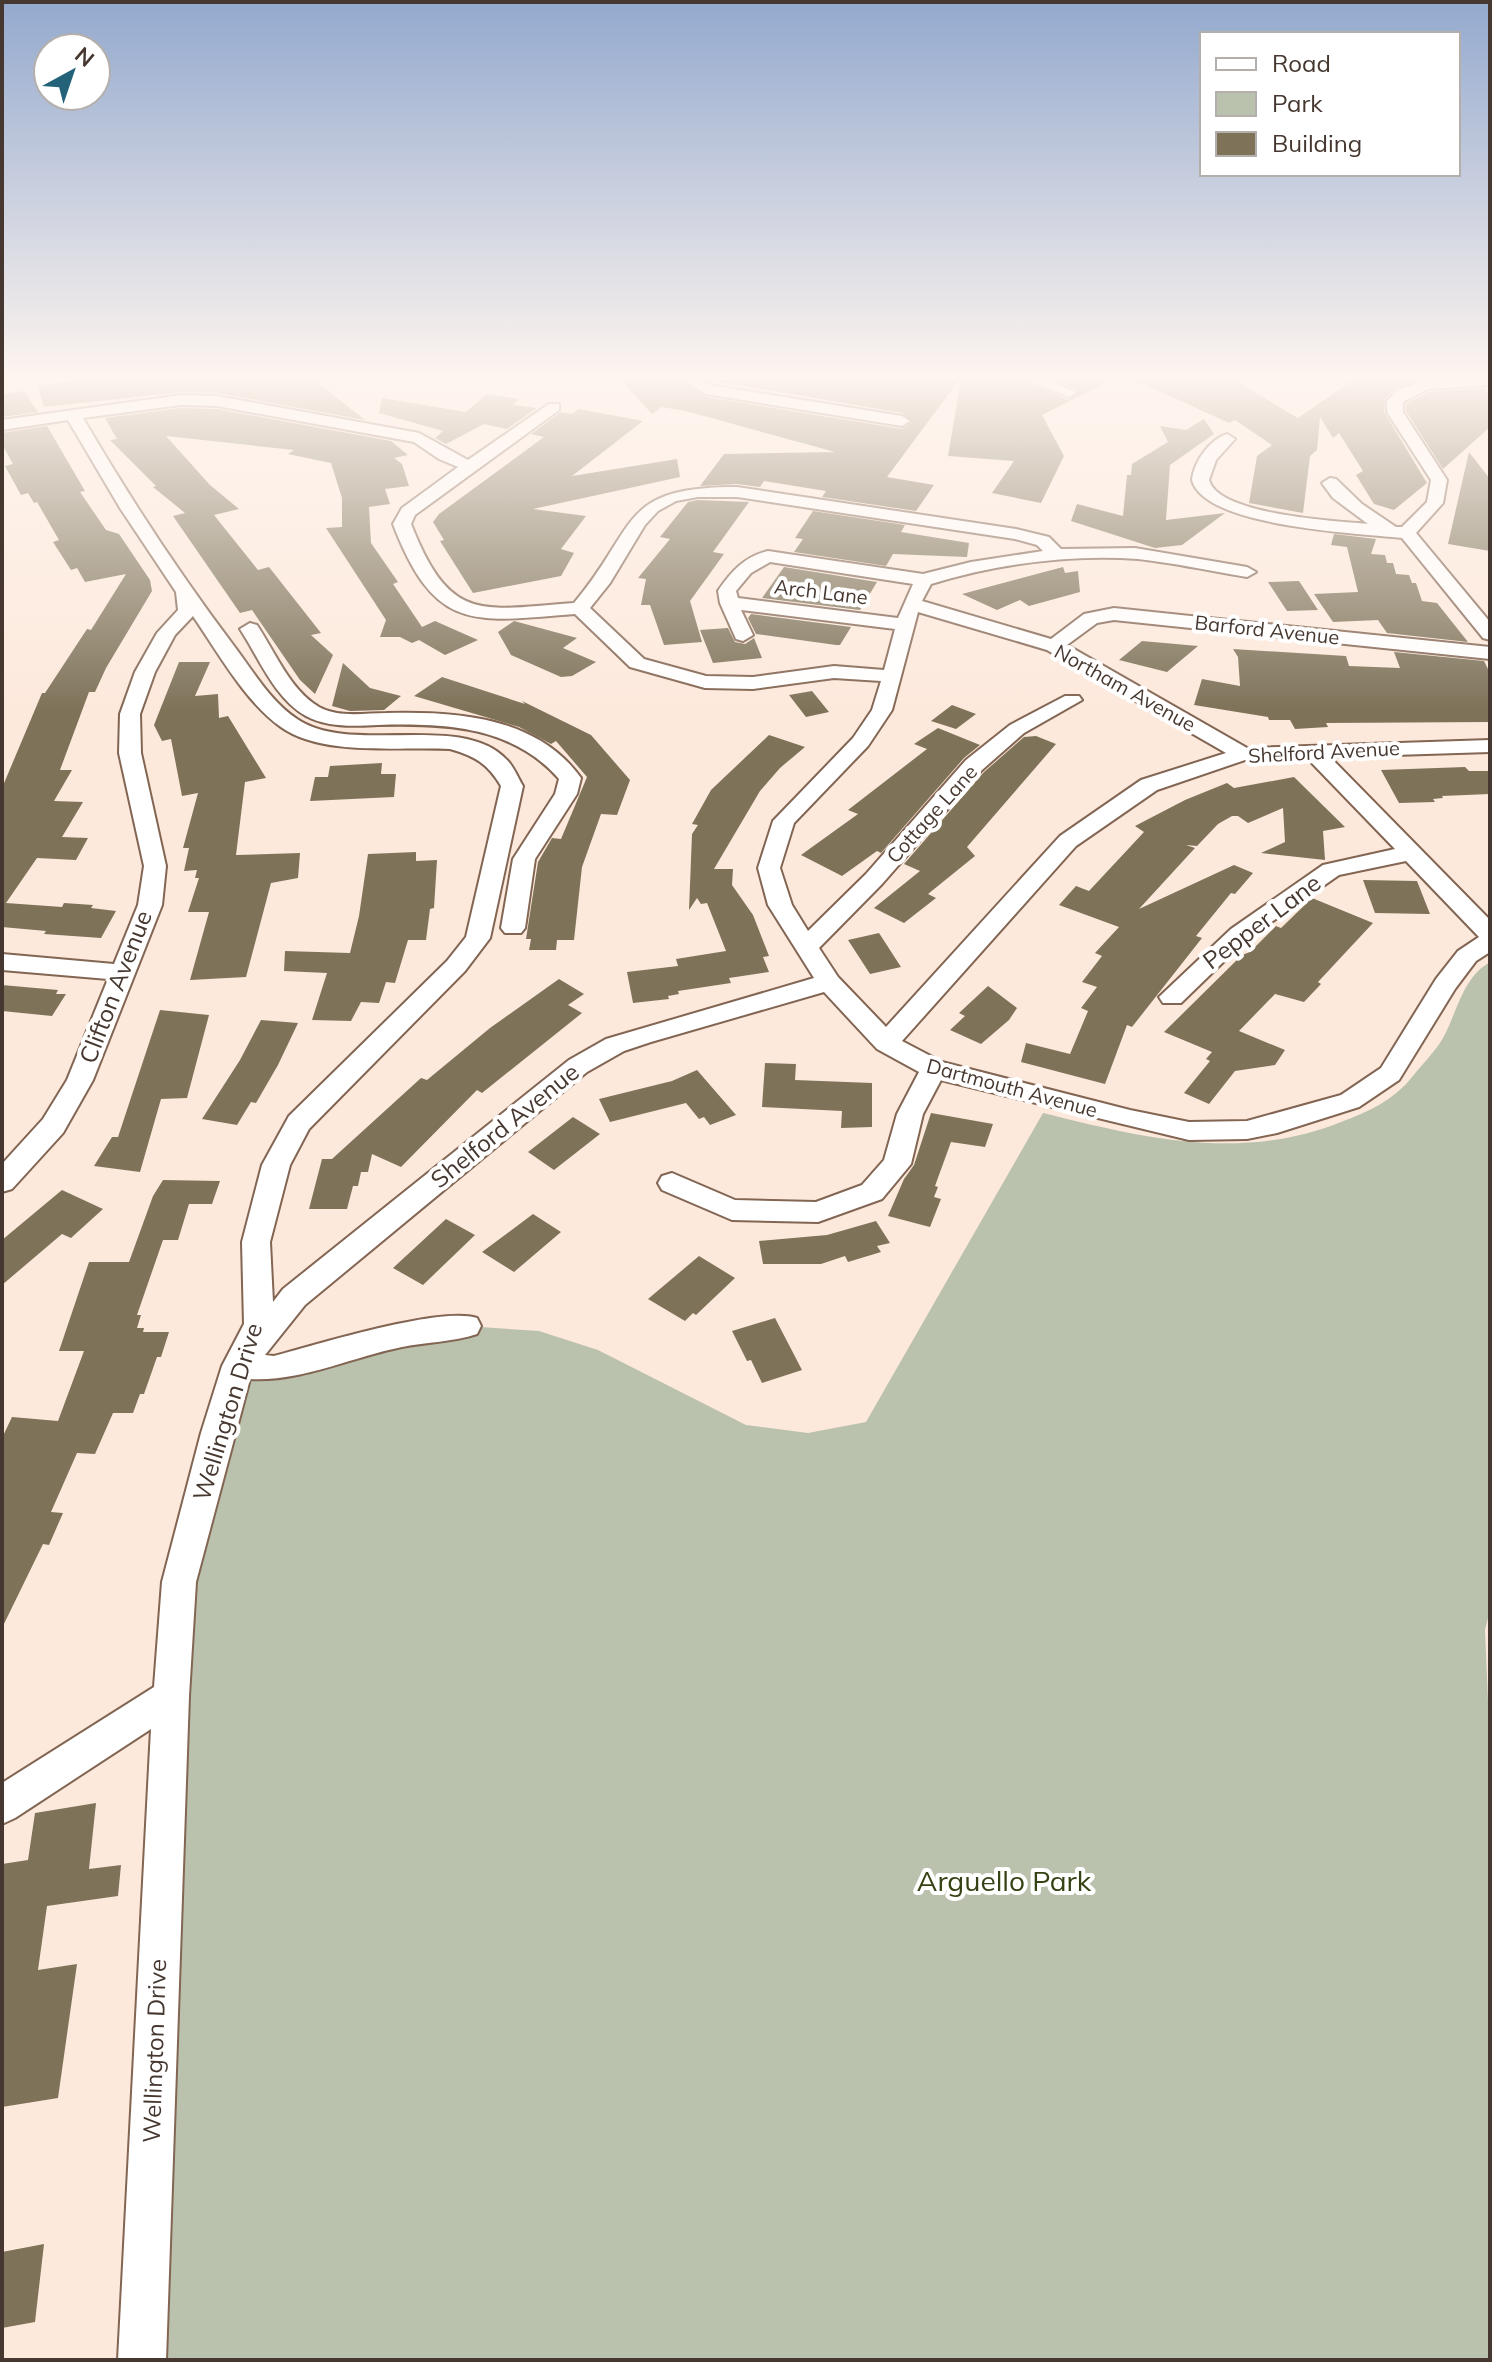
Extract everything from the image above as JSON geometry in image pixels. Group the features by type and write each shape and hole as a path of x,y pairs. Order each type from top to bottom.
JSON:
{"street":[{"name":"Wellington Drive","path":"118,490 184,593 271,709 296,728 322,739 347,742 456,733 508,770 512,786 478,938 456,966 299,1123 276,1165 256,1242 259,1324 238,1366 217,1433 179,1582 171,1696 142,2360"},
{"path":"437,490 408,512 402,524 412,551 450,602 475,611 580,608 637,663 705,682 753,683 834,672 892,676"},
{"path":"580,608 647,509 677,493 694,490"},
{"path":"716,490 1016,534 1043,541 1052,547 1052,557"},
{"path":"1204,490 1211,499 1260,514 1407,533"},
{"path":"1333,490 1377,524 1407,533 1490,634"},
{"path":"1407,533 1416,520 1438,502 1440,490"},
{"path":"924,580 964,568 1052,557 1141,555 1247,572"},
{"name":"Arch Lane","path":"907,625 729,603 727,591 754,560 768,556 924,580"},
{"name":"Dartmouth Avenue","path":"924,580 911,604 882,710 861,742 784,821 769,868 780,905 829,982 886,1043 934,1069 1130,1119 1189,1131 1247,1130 1350,1101 1390,1074 1445,985 1467,956 1490,941"},
{"name":"Clifton Avenue","path":"2,1182 53,1126 80,1080 150,905 155,866 130,753 130,714 145,672 167,633 187,611 188,602 184,593"},
{"path":"729,603 743,635"},
{"name":"Northam Avenue","path":"911,604 1054,646 1243,754"},
{"name":"Barford Avenue","path":"1054,646 1091,618 1114,614 1490,653"},
{"path":"250,629 301,704 316,713 346,720 428,719 456,733 485,725 519,737 557,760 570,778 566,794 524,859 513,928"},
{"name":"Cottage Lane","path":"806,947 874,879 974,765 1017,729 1072,700"},
{"name":"Shelford Avenue","path":"886,1043 1068,841 1149,785 1243,754 1490,746"},
{"path":"1312,751 1490,934"},
{"name":"Pepper Lane","path":"1172,997 1239,934 1331,870 1409,853"},
{"path":"2,962 122,973"},
{"name":"Shelford Avenue","path":"238,1366 294,1297 578,1066 615,1045 829,982"},
{"path":"672,1183 732,1210 818,1212 872,1192 897,1164 910,1114 934,1069"},
{"path":"238,1366 274,1368 402,1335 466,1326"},
{"path":"2,1805 171,1696"}],"green space":[{"name":"Arguello Park","path":"1490,962 1490,1610 1485,1630 1490,1748 1490,2360 146,2360 171,1696 238,1366 466,1326 539,1331 598,1350 746,1425 808,1433 866,1422 1043,1113 1118,1131 1192,1142 1266,1141 1304,1134 1341,1122 1380,1104 1405,1085 1440,1043 1473,977"}],"building":[{"path":"18,490 85,490 80,492 106,530 119,534 150,580 152,591 95,692 89,692 60,770 72,770 54,801 83,802 62,837 88,838 76,860 37,858 6,903 62,907 64,903 93,905 91,908 116,911 101,938 2,927 2,788 42,693 45,693 87,629 91,630 126,574 85,582 77,568 71,570 53,542 59,540 37,502 34,503 28,493 21,495"},
{"path":"157,490 216,490 239,509 214,515 258,570 269,567 321,633 311,635 333,655 315,694 300,680 252,610 240,613 173,516 185,513"},
{"path":"340,490 385,490 390,504 369,507 371,543 398,582 393,584 422,627 435,621 478,640 445,655 419,640 412,643 400,637 380,637 386,620 326,528 342,527"},
{"path":"471,490 619,490 533,509 586,516 561,549 574,553 561,576 473,593 440,541 444,540 433,522"},
{"path":"821,490 930,490 916,511 822,497 826,491"},
{"path":"994,490 1047,490 1041,503 992,493"},
{"path":"1126,490 1168,490 1166,520 1225,513 1182,545 1155,548 1071,521 1077,504 1123,516"},
{"path":"1251,490 1306,490 1303,513 1249,503"},
{"path":"1365,490 1418,490 1394,510 1374,504"},
{"path":"1460,490 1490,490 1490,551 1448,544"},
{"path":"688,502 749,502 713,552 724,554 690,601 702,642 664,645 650,605 641,605 646,579 638,578 670,539 660,537"},
{"path":"813,511 905,525 901,532 969,543 967,557 893,554 886,566 794,552 803,539 795,538"},
{"path":"1334,534 1376,539 1371,554 1385,555 1387,563 1393,563 1396,574 1409,575 1412,583 1416,583 1422,601 1437,603 1468,642 1387,633 1378,620 1333,622 1314,594 1358,592 1347,547 1331,545"},
{"path":"784,567 877,582 860,610 762,598"},
{"path":"1063,567 1065,573 1078,571 1080,592 1029,606 1020,600 997,610 962,594"},
{"path":"1299,581 1318,610 1287,611 1268,582"},
{"path":"751,614 851,627 840,645 836,645 756,634 748,618"},
{"path":"514,621 577,638 563,648 596,662 572,676 561,677 511,655 498,632"},
{"path":"728,628 735,642 745,644 754,638 762,658 713,663 700,630"},
{"path":"1142,641 1198,646 1167,672 1119,660"},
{"path":"1233,649 1346,656 1349,666 1400,668 1394,652 1484,661 1490,673 1490,722 1326,723 1328,727 1295,729 1290,720 1269,720 1268,717 1194,705 1202,679 1240,686 1238,657"},
{"path":"179,662 210,662 195,696 218,694 219,718 228,716 266,778 245,782 236,855 300,853 298,878 271,883 246,977 190,980 209,912 188,912 199,878 195,878 197,870 184,871 189,848 183,848 198,793 182,796 171,739 162,741 154,725"},
{"path":"343,663 370,688 401,696 384,710 350,711 332,706"},
{"path":"442,677 525,704 522,701 591,735 630,780 617,815 601,814 582,867 574,940 557,940 556,950 529,950 531,939 526,939 538,862 552,838 561,839 587,777 556,741 551,744 519,727 414,696"},
{"path":"812,691 829,712 806,717 789,695"},
{"path":"952,705 976,714 956,729 931,721"},
{"path":"938,728 980,745 964,758 881,853 877,851 842,876 801,855 858,814 848,810 927,749 914,744"},
{"path":"769,735 805,747 780,768 760,791 714,869 733,869 732,885 753,915 769,956 763,957 769,972 729,978 731,983 678,991 679,994 668,996 669,999 633,1003 627,972 678,966 676,959 726,951 707,903 701,904 697,898 689,910 692,834 698,825 692,824 711,790"},
{"path":"1036,736 1056,744 967,847 975,856 928,894 936,898 904,923 874,908 920,871 904,864 984,772 1024,737"},
{"path":"382,763 381,774 396,774 394,797 310,801 315,777 328,777 330,766"},
{"path":"1465,767 1469,771 1490,771 1490,794 1442,796 1433,799 1435,802 1399,803 1381,770"},
{"path":"1294,777 1345,827 1323,831 1325,860 1261,853 1285,842 1283,808 1248,823 1238,816 1232,816 1218,824 1197,846 1186,845 1195,848 1139,909 1234,865 1253,873 1235,894 1231,893 1196,936 1202,938 1132,1027 1127,1025 1105,1084 1021,1062 1026,1043 1070,1054 1088,1011 1081,1008 1097,987 1082,982 1102,956 1095,953 1119,927 1059,905 1076,886 1089,891 1144,832 1135,826 1185,800 1227,783 1234,788"},
{"path":"416,852 416,861 437,860 434,908 430,909 426,940 408,940 395,983 386,982 379,1003 361,1002 351,1021 312,1020 327,973 284,971 285,951 350,953 368,854"},
{"path":"1363,880 1417,881 1430,914 1375,913"},
{"path":"1312,898 1373,923 1318,982 1321,984 1304,1002 1275,994 1239,1031 1285,1050 1275,1065 1235,1071 1209,1104 1184,1093 1210,1061 1206,1059 1212,1052 1164,1032 1242,955 1250,952 1276,926 1281,928"},
{"path":"879,933 901,967 870,974 848,940"},
{"path":"559,979 584,994 568,1005 582,1013 482,1093 477,1090 401,1167 372,1154 368,1172 361,1172 358,1186 353,1186 347,1209 309,1209 322,1159 332,1159 421,1078 427,1080 490,1028"},
{"path":"2,985 58,990 56,994 66,994 52,1016 2,1011"},
{"path":"988,986 1017,1008 1009,1020 981,1044 950,1030 965,1016 959,1013"},
{"path":"160,1010 209,1015 187,1098 161,1099 140,1172 94,1166 112,1137 118,1137"},
{"path":"261,1020 298,1023 256,1103 251,1102 237,1125 202,1119 240,1060"},
{"path":"765,1063 796,1064 795,1080 872,1083 872,1127 841,1128 842,1111 762,1107"},
{"path":"697,1070 736,1115 710,1125 704,1117 699,1119 686,1103 610,1122 599,1099 672,1081"},
{"path":"931,1113 993,1124 985,1147 951,1142 935,1186 938,1187 934,1197 941,1199 930,1227 888,1216 904,1179 914,1165"},
{"path":"573,1117 600,1134 554,1170 528,1152"},
{"path":"163,1180 220,1181 212,1204 189,1204 178,1240 163,1240 137,1315 141,1315 137,1328 144,1328 143,1332 169,1332 161,1357 157,1357 144,1394 140,1394 133,1413 113,1413 95,1454 77,1453 51,1512 63,1513 49,1545 43,1544 2,1628 2,1438 12,1417 58,1421 84,1351 59,1351 89,1262 129,1262 153,1196"},
{"path":"62,1190 103,1209 71,1238 62,1234 2,1285 2,1240"},
{"path":"533,1214 561,1232 514,1272 482,1252"},
{"path":"446,1219 475,1235 423,1285 393,1268"},
{"path":"876,1221 890,1243 877,1246 881,1252 848,1262 845,1256 821,1264 763,1264 759,1241 827,1235"},
{"path":"699,1256 735,1278 696,1315 693,1313 685,1321 648,1299"},
{"path":"775,1318 802,1370 762,1383 732,1331"},
{"path":"96,1803 89,1869 121,1865 118,1896 47,1906 38,1970 77,1964 58,2098 2,2107 2,1864 28,1860 35,1813"},
{"path":"44,2244 35,2322 2,2328 2,2252"}]}
